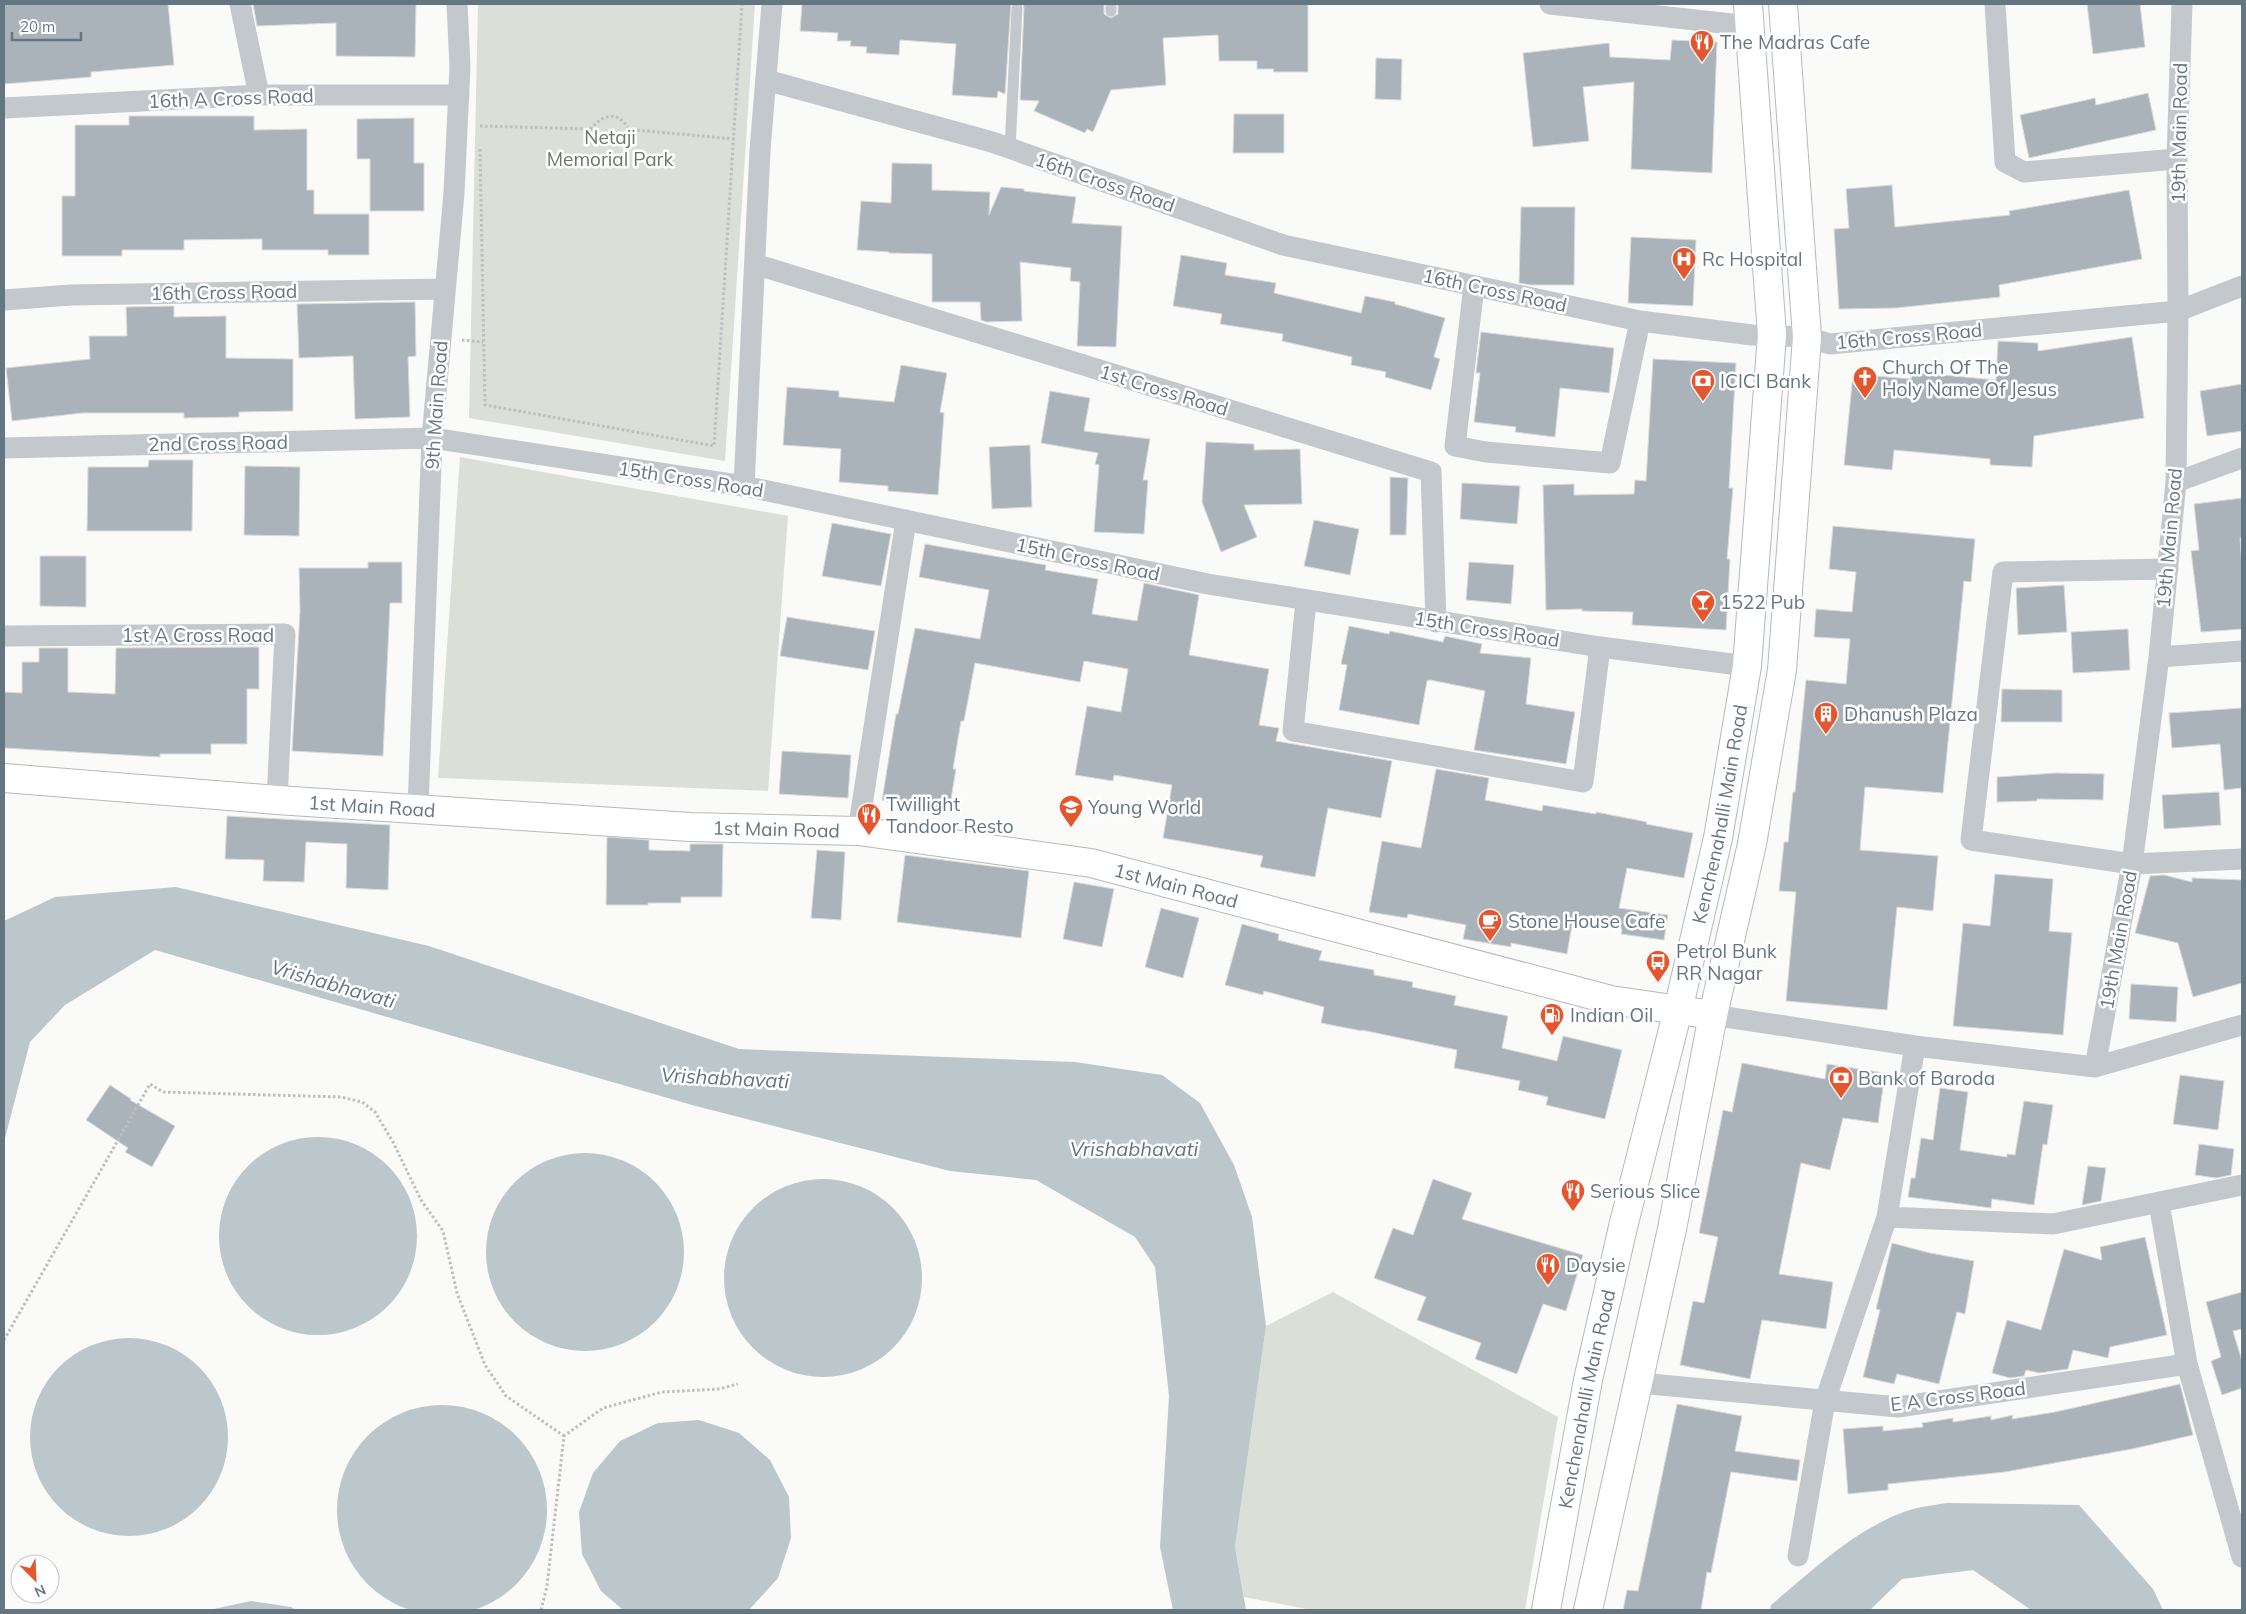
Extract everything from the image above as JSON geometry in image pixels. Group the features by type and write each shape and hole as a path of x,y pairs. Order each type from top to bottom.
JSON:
{"main road":[{"name":"Kenchenahalli Main Road","path":"1588,1610 1672,1229 1713,1016 1752,844 1782,670 1808,337 1783,4"},
{"name":"Kenchenahalli Main Road","path":"1546,1610 1588,1380 1623,1227 1678,1010 1718,838 1747,666 1772,335 1749,15"},
{"name":"1st Main Road","path":"4,778 277,800 690,826 858,830 1091,863 1611,1000 1713,1016"}],"street":[{"path":"240,4 259,95"},
{"name":"9th Main Road","path":"418,808 432,438 454,193 459,95 460,67 457,4"},
{"path":"744,486 760,150 772,4"},
{"path":"1550,4 1749,15"},
{"path":"1995,4 2005,162 2024,172 2177,159"},
{"name":"19th Main Road","path":"2095,1067 2132,864 2159,657 2176,482 2177,159 2182,4"},
{"name":"16th Cross Road","path":"766,80 1010,148 1283,245 1640,322 1752,335 1808,337 1830,344 2178,312 2242,286"},
{"name":"16th A Cross Road","path":"4,108 259,95 459,95"},
{"name":"1st Cross Road","path":"755,264 1431,472 1436,622"},
{"path":"1474,286 1454,446 1486,452 1610,463 1640,322"},
{"name":"16th Cross Road","path":"4,300 71,295 445,289"},
{"name":"15th Cross Road","path":"432,438 744,486 1208,584 1600,647 1747,666"},
{"name":"2nd Cross Road","path":"4,448 432,438"},
{"path":"2176,482 2242,458"},
{"path":"858,830 906,520"},
{"path":"2168,569 2003,572 1970,840 2132,864 2242,859"},
{"path":"1306,600 1293,731 1583,782 1600,647"},
{"name":"1st A Cross Road","path":"4,636 285,634 277,800"},
{"path":"2159,657 2242,651"},
{"path":"1713,1016 1915,1046 2095,1067 2242,1025"},
{"path":"1798,1556 1826,1401 1886,1217 1915,1046"},
{"path":"1886,1217 2053,1224 2242,1185"},
{"path":"2159,1203 2187,1364 2242,1558"},
{"name":"E A Cross Road","path":"1639,1383 1898,1407 2187,1364"}],"lane":[{"path":"1010,148 1017,8"}],"path":[{"path":"480,145 485,405 714,446 742,4"},
{"path":"480,116 480,136"},
{"path":"480,126 590,129 602,118 610,116 622,120 629,130 734,140"},
{"path":"590,129 600,140 610,145 623,141 629,130"},
{"path":"4,1340 150,1084 163,1092 341,1097 362,1102 375,1112 393,1142 421,1200 443,1231 457,1293 485,1365 506,1396 564,1436"},
{"path":"541,1610 547,1586 564,1436 603,1408 662,1392 719,1389 738,1384"}],"green space":[{"name":"Netaji Memorial Park","path":"478,4 755,4 725,461 469,418"},
{"path":"460,457 788,516 768,791 438,778"},
{"path":"1333,1292 1558,1417 1525,1610 1312,1610 1244,1597 1235,1547 1266,1326"}],"water":[{"name":"Vrishabhavati","path":"176,887 429,946 739,1049 1075,1062 1162,1075 1200,1103 1234,1165 1252,1217 1266,1326 1235,1547 1246,1610 1173,1610 1160,1547 1169,1396 1155,1267 1135,1237 1036,1180 950,1171 692,1105 155,950 65,1005 30,1042 4,1142 4,921 55,897"},
{"path":"308,1137 328,1137 356,1144 381,1159 395,1173 410,1198 417,1226 417,1246 410,1274 395,1299 381,1313 356,1328 347,1331 328,1335 308,1335 280,1328 255,1313 241,1299 226,1274 223,1265 219,1246 219,1226 226,1198 241,1173 255,1159 280,1144 289,1141"},
{"path":"575,1153 595,1153 623,1160 648,1175 662,1189 677,1214 684,1242 684,1262 677,1290 662,1315 648,1329 623,1344 614,1347 595,1351 575,1351 547,1344 522,1329 508,1315 493,1290 490,1281 486,1262 486,1242 493,1214 508,1189 522,1175 547,1160 556,1157"},
{"path":"813,1179 833,1179 861,1186 886,1201 900,1215 915,1240 922,1268 922,1288 915,1316 900,1341 886,1355 861,1370 852,1373 833,1377 813,1377 785,1370 760,1355 746,1341 731,1316 728,1307 724,1288 724,1268 731,1240 746,1215 760,1201 785,1186 794,1183"},
{"path":"119,1338 139,1338 167,1345 192,1360 206,1374 221,1399 228,1427 228,1447 221,1475 206,1500 192,1514 167,1529 158,1532 139,1536 119,1536 91,1529 66,1514 52,1500 37,1475 34,1466 30,1447 30,1427 37,1399 52,1374 66,1360 91,1345 100,1342"},
{"path":"442,1405 462,1407 482,1413 500,1423 516,1436 529,1452 539,1470 545,1490 547,1510 545,1530 539,1550 529,1568 516,1584 500,1597 482,1607 462,1613 442,1615 422,1613 402,1607 384,1597 368,1584 355,1568 345,1550 339,1530 337,1510 339,1490 345,1470 355,1452 368,1436 384,1423 402,1413 422,1407"},
{"path":"699,1420 739,1433 770,1460 789,1497 791,1538 778,1578 749,1610 623,1610 601,1591 582,1554 579,1512 593,1473 620,1441 658,1423"},
{"path":"1947,1503 2079,1505 2153,1589 2163,1610 2031,1610 1973,1570 1902,1579 1870,1610 1770,1610 1771,1605 1820,1563 1855,1537 1893,1516 1913,1509"},
{"path":"251,1601 291,1607 296,1610 209,1610"}],"building":[{"path":"4,4 168,4 174,65 91,72 91,77 4,84"},
{"path":"253,4 416,4 415,57 336,56 336,23 257,26"},
{"path":"802,4 1011,4 1005,94 998,91 997,98 952,95 956,44 900,40 899,55 866,53 867,47 850,46 851,41 837,41 838,33 800,31"},
{"path":"1023,4 1104,4 1104,14 1111,18 1118,14 1118,4 1308,4 1308,72 1273,72 1274,69 1257,69 1257,61 1219,61 1218,35 1163,38 1166,85 1111,90 1093,132 1087,129 1085,133 1034,111 1039,101 1020,100"},
{"path":"2087,4 2140,4 2145,47 2093,54"},
{"path":"1672,40 1717,42 1712,173 1631,169 1634,82 1583,87 1589,141 1533,147 1523,53 1609,43 1610,57 1670,60"},
{"path":"1376,58 1402,59 1401,100 1375,99"},
{"path":"2148,93 2156,130 2029,158 2020,115 2095,98 2096,105"},
{"path":"1234,114 1284,114 1284,153 1233,153"},
{"path":"129,116 254,116 254,130 307,129 307,190 314,190 314,214 369,214 369,255 328,255 328,250 262,250 262,239 184,240 184,250 122,250 122,256 62,256 62,196 75,196 75,125 129,125"},
{"path":"414,118 414,163 424,163 424,211 370,211 370,159 357,159 357,119"},
{"path":"892,163 932,164 932,190 990,192 989,215 1001,187 1076,197 1072,223 1122,226 1116,347 1077,346 1080,282 1070,281 1071,268 1020,262 1022,321 986,322 981,320 980,302 932,302 932,254 857,250 861,201 891,203"},
{"path":"1892,185 1895,227 2010,215 2009,211 2129,190 2142,259 1999,285 2000,297 1896,308 1839,309 1834,229 1849,228 1846,189"},
{"path":"1521,207 1575,207 1574,285 1531,285 1519,283"},
{"path":"1631,237 1696,240 1693,306 1628,303"},
{"path":"1181,255 1227,263 1225,275 1276,283 1274,293 1361,313 1365,296 1395,302 1395,304 1445,318 1434,357 1440,359 1431,390 1385,377 1386,372 1351,365 1352,357 1282,341 1283,334 1220,324 1222,314 1173,306"},
{"path":"415,302 416,356 408,357 410,417 355,419 353,356 299,358 297,304"},
{"path":"174,306 174,317 226,316 226,358 293,359 293,411 239,412 239,417 184,418 184,413 82,413 12,421 6,368 90,359 89,336 127,336 126,307"},
{"path":"1481,332 1614,348 1609,393 1560,388 1555,437 1515,432 1516,427 1474,422 1480,373 1476,373"},
{"path":"2132,337 2144,418 2034,436 2032,467 1990,465 1990,459 1894,450 1892,470 1844,465 1853,374 1911,379 1912,372 1996,380 1998,341 2038,343 2038,351"},
{"path":"1653,359 1736,363 1729,488 1733,488 1727,559 1730,559 1726,630 1632,625 1633,612 1582,611 1582,609 1546,610 1543,485 1574,484 1574,495 1634,494 1635,480 1646,481"},
{"path":"901,365 947,373 940,412 944,413 938,495 888,491 888,486 839,482 841,449 783,445 787,387 839,391 839,397 894,402"},
{"path":"2242,384 2242,431 2207,436 2200,391"},
{"path":"1050,391 1090,398 1084,431 1150,439 1143,480 1148,480 1144,534 1094,532 1099,465 1095,464 1098,453 1041,443"},
{"path":"1206,442 1254,444 1254,450 1300,449 1302,504 1244,505 1257,537 1221,552 1202,502"},
{"path":"1030,445 1032,507 992,509 989,447"},
{"path":"149,460 193,460 192,531 87,531 88,467 148,467"},
{"path":"245,466 300,467 299,536 244,535"},
{"path":"1390,477 1408,478 1406,535 1390,535"},
{"path":"1462,483 1520,486 1517,524 1460,519"},
{"path":"2242,498 2242,538 2240,538 2242,629 2201,632 2191,551 2199,550 2194,504"},
{"path":"1314,520 1359,529 1350,575 1304,566"},
{"path":"832,523 891,534 881,586 822,576"},
{"path":"1833,526 1975,539 1971,582 1964,581 1943,793 1865,787 1860,850 1938,856 1933,911 1897,907 1887,1010 1786,1001 1796,892 1779,891 1784,842 1788,842 1793,792 1795,792 1806,680 1846,684 1850,639 1814,637 1816,609 1852,612 1856,572 1829,569"},
{"path":"925,544 1046,565 1045,570 1098,579 1092,614 1137,621 1144,583 1199,595 1189,655 1269,669 1259,725 1279,728 1276,741 1392,761 1381,818 1328,808 1315,877 1260,867 1263,856 1163,838 1172,785 1114,775 1113,781 1075,775 1087,706 1121,712 1128,669 1084,661 1080,682 975,663 964,721 961,721 953,769 956,769 949,811 882,800 896,714 898,714 915,628 980,639 989,590 919,577"},
{"path":"40,556 86,556 86,607 40,606"},
{"path":"368,562 402,562 402,603 390,603 383,756 292,751 300,611 299,568 368,568"},
{"path":"1469,562 1514,565 1511,604 1466,600"},
{"path":"2064,585 2067,632 2018,635 2016,588"},
{"path":"787,617 875,631 868,670 780,656"},
{"path":"1349,626 1389,634 1390,631 1443,642 1445,636 1482,644 1480,653 1531,658 1526,704 1575,712 1566,764 1474,750 1485,691 1427,681 1419,725 1339,710 1347,665 1341,664"},
{"path":"2128,629 2130,670 2073,673 2071,632"},
{"path":"259,647 259,689 247,689 247,744 211,744 211,754 160,754 160,757 4,748 4,692 22,693 22,662 39,662 39,648 68,648 68,692 115,694 116,648"},
{"path":"2002,689 2062,690 2062,722 2001,722"},
{"path":"2242,708 2242,788 2224,790 2220,744 2172,748 2169,713"},
{"path":"782,751 851,755 848,798 779,794"},
{"path":"1436,769 1489,778 1485,800 1542,811 1543,805 1596,814 1596,812 1693,833 1684,878 1627,868 1619,908 1668,915 1664,940 1621,934 1622,929 1573,919 1567,954 1511,943 1511,947 1463,939 1466,925 1408,914 1407,918 1369,912 1382,841 1421,848"},
{"path":"2056,773 2104,774 2103,800 2037,799 2037,801 1997,802 1997,777"},
{"path":"2219,792 2221,825 2164,829 2162,795"},
{"path":"227,816 390,825 388,890 346,888 347,844 306,842 304,882 263,881 264,860 225,859"},
{"path":"607,837 649,840 649,850 690,851 690,844 723,844 722,897 681,897 681,903 606,905"},
{"path":"817,850 845,852 841,920 811,918"},
{"path":"905,855 1029,871 1021,938 897,922"},
{"path":"1995,874 2053,879 2049,931 2072,933 2063,1035 1953,1026 1963,923 1990,926"},
{"path":"2164,875 2192,882 2192,878 2242,880 2242,983 2193,997 2178,943 2135,933 2150,876"},
{"path":"1074,882 1114,889 1102,947 1063,939"},
{"path":"1161,908 1199,918 1183,978 1145,967"},
{"path":"1242,924 1279,934 1278,940 1322,951 1319,960 1374,970 1374,975 1413,982 1412,987 1456,996 1454,1005 1508,1016 1502,1048 1557,1061 1563,1036 1622,1050 1605,1119 1546,1105 1548,1097 1518,1090 1520,1081 1454,1068 1457,1050 1321,1023 1324,1007 1264,991 1263,995 1225,985"},
{"path":"2131,984 2178,987 2176,1022 2129,1019"},
{"path":"1742,1063 1825,1079 1827,1064 1885,1073 1878,1123 1843,1118 1830,1170 1801,1163 1779,1274 1833,1282 1826,1329 1762,1320 1750,1379 1680,1365 1693,1301 1704,1303 1718,1237 1699,1233 1723,1110 1732,1112"},
{"path":"2180,1075 2224,1081 2218,1130 2173,1124"},
{"path":"110,1085 130,1100 175,1126 152,1167 125,1152 128,1148 86,1120"},
{"path":"1940,1088 1968,1092 1960,1150 2007,1157 2007,1154 2015,1155 2024,1101 2053,1105 2047,1145 2043,1144 2034,1205 1992,1199 1991,1208 1908,1197 1911,1178 1915,1178 1921,1138 1933,1140"},
{"path":"2199,1144 2234,1149 2231,1175 2216,1178 2195,1175"},
{"path":"2088,1166 2106,1168 2101,1201 2082,1205"},
{"path":"1433,1179 1472,1193 1462,1219 1583,1255 1566,1311 1543,1304 1517,1374 1475,1359 1481,1343 1417,1320 1426,1297 1374,1278 1393,1228 1413,1235"},
{"path":"2145,1237 2167,1335 2110,1347 2108,1358 2073,1350 2068,1369 2039,1373 2026,1370 2024,1376 2010,1378 1992,1373 2007,1320 2041,1330 2064,1249 2102,1260 2100,1247"},
{"path":"1892,1243 1930,1253 1974,1261 1965,1314 1957,1312 1939,1384 1897,1374 1894,1384 1863,1377 1880,1310 1876,1309"},
{"path":"2242,1292 2242,1329 2233,1331 2242,1361 2242,1388 2222,1395 2211,1361 2221,1357 2206,1302"},
{"path":"2180,1384 2193,1435 2132,1449 2005,1472 1888,1484 1888,1490 1848,1494 1843,1429 1883,1426 1883,1431 1923,1427 1922,1423 1953,1418 1953,1422 1991,1416 1991,1420 2013,1415 2012,1419 2055,1412"},
{"path":"1677,1404 1742,1416 1735,1451 1800,1460 1797,1481 1731,1472 1711,1573 1707,1572 1701,1610 1623,1610 1627,1590 1638,1591"}],"place":[{"name":"The Madras Cafe","path":"1702,63"},
{"name":"Rc Hospital","path":"1684,280"},
{"name":"Church Of The Holy Name Of Jesus","path":"1865,399"},
{"name":"ICICI Bank","path":"1703,402"},
{"name":"1522 Pub","path":"1703,623"},
{"name":"Dhanush Plaza","path":"1826,735"},
{"name":"Young World","path":"1071,828"},
{"name":"Twillight Tandoor Resto","path":"869,836"},
{"name":"Stone House Cafe","path":"1490,942"},
{"name":"Petrol Bunk RR Nagar","path":"1658,983"},
{"name":"Indian Oil","path":"1552,1036"},
{"name":"Bank of Baroda","path":"1841,1099"},
{"name":"Serious Slice","path":"1573,1212"},
{"name":"Daysie","path":"1548,1286"}]}
